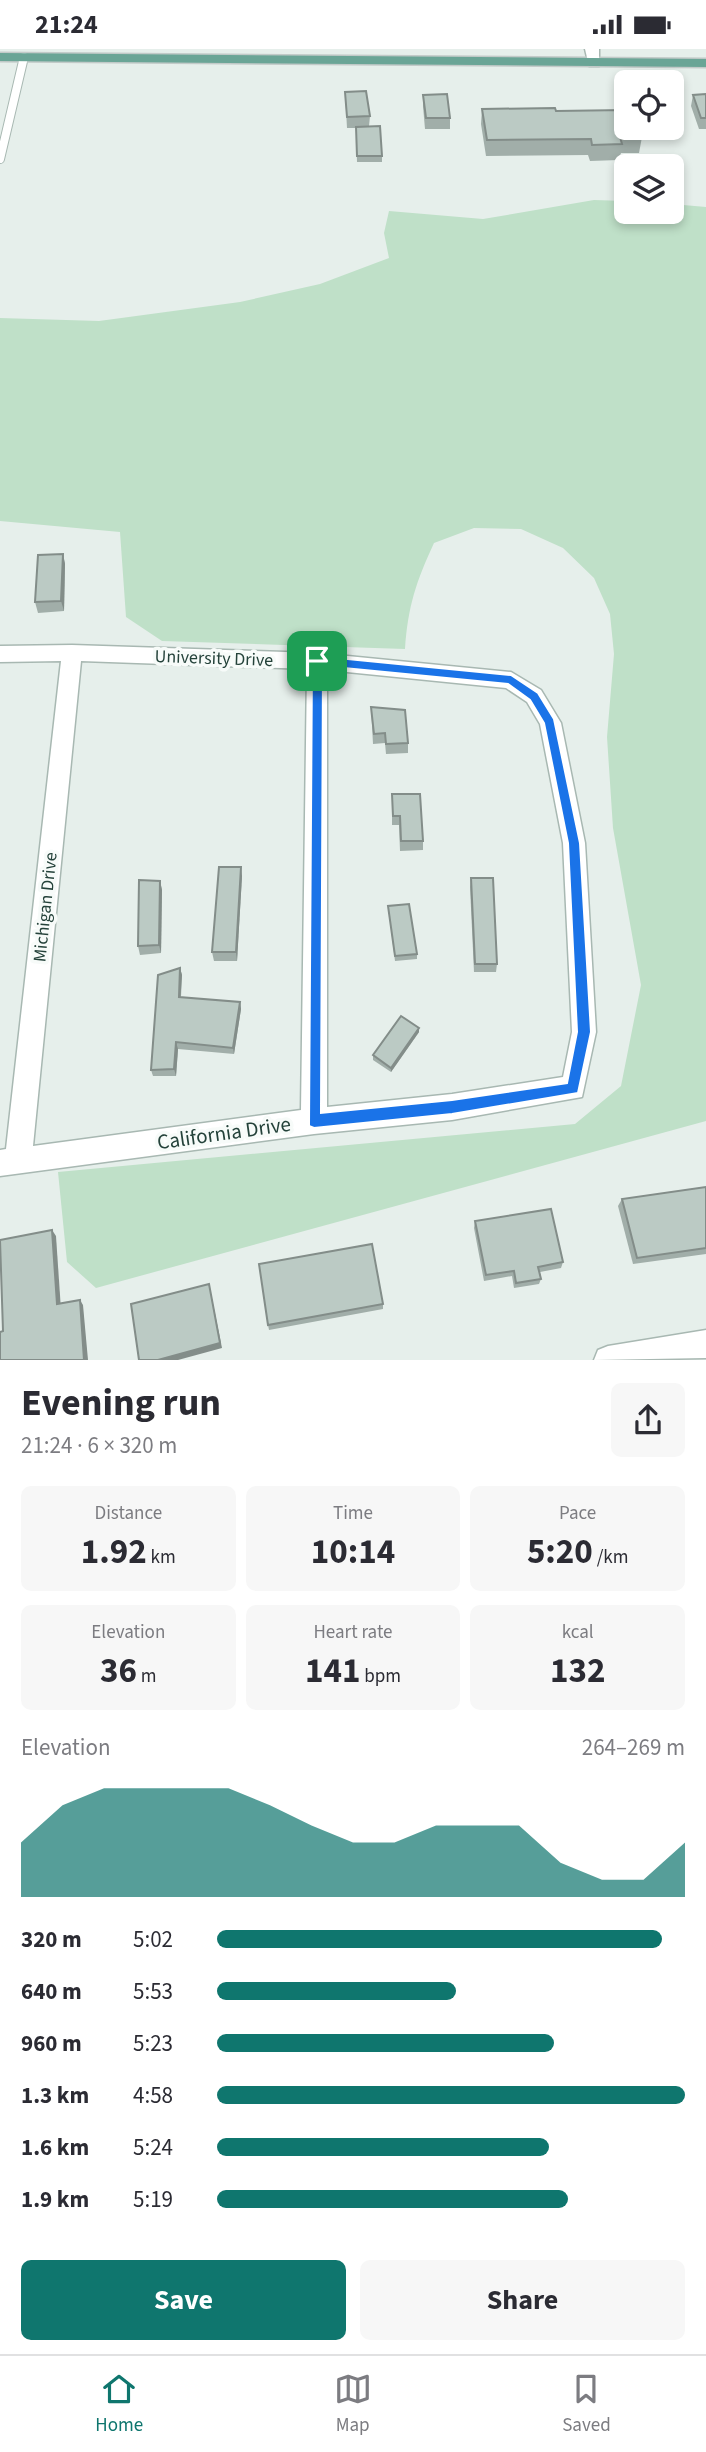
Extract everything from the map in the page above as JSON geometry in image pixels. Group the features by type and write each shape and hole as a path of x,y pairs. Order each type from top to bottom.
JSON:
{"main road":[{"path":"0,57 593,56 706,63"}],"street":[{"name":"University Drive","path":"0,654 72,653 317,661 511,680 534,696 550,723 574,843 584,1032 573,1088"},
{"name":"Michigan Drive","path":"9,1162 72,653"},
{"path":"314,1121 317,661"},
{"name":"California Drive","path":"9,1162 314,1121 452,1107 573,1088"},
{"path":"615,1359 706,1344"}],"lane":[{"path":"0,159 24,57"}],"green space":[{"path":"594,200 614,201 614,224 684,224 684,205 706,207 706,1121 96,1288 67,1262 58,1172 575,1124 621,1086 641,985 613,828 607,737 614,654 610,614 594,578 563,548 521,529 474,528 434,543 414,595 405,649 162,641 126,617 120,532 0,521 0,318 99,321 240,302 320,284 389,258 384,233 389,211 483,219"}],"building":[{"path":"366,91 370,116 347,117 345,92"},
{"path":"447,94 450,118 426,118 423,95"},
{"path":"706,94 706,118 701,118 693,95"},
{"path":"482,109 614,110 614,140 621,140 622,144 592,145 591,139 487,140"},
{"path":"380,126 382,156 357,156 356,127"},
{"path":"63,554 61,601 35,602 38,555"},
{"path":"371,707 405,710 408,743 386,744 385,733 374,734"},
{"path":"392,794 420,794 423,841 401,841 400,816 393,816"},
{"path":"219,867 241,867 236,952 212,952"},
{"path":"471,878 493,878 497,964 475,964"},
{"path":"139,880 160,881 159,945 138,946"},
{"path":"409,904 417,954 395,956 388,906"},
{"path":"180,968 179,997 240,1002 233,1048 176,1042 174,1069 151,1070 158,975"},
{"path":"401,1016 419,1028 391,1068 373,1055"},
{"path":"706,1187 706,1248 637,1258 622,1199"},
{"path":"551,1209 563,1262 538,1267 541,1279 516,1283 514,1271 486,1275 475,1221"},
{"path":"52,1230 57,1304 80,1300 84,1360 0,1360 0,1332 3,1331 0,1240"},
{"path":"372,1244 383,1304 268,1325 259,1264"},
{"path":"209,1284 220,1343 158,1360 139,1360 131,1304"}],"route":[{"path":"317,661 511,680 534,696 550,723 574,843 584,1032 573,1088 452,1107 314,1121 317,661"}]}
